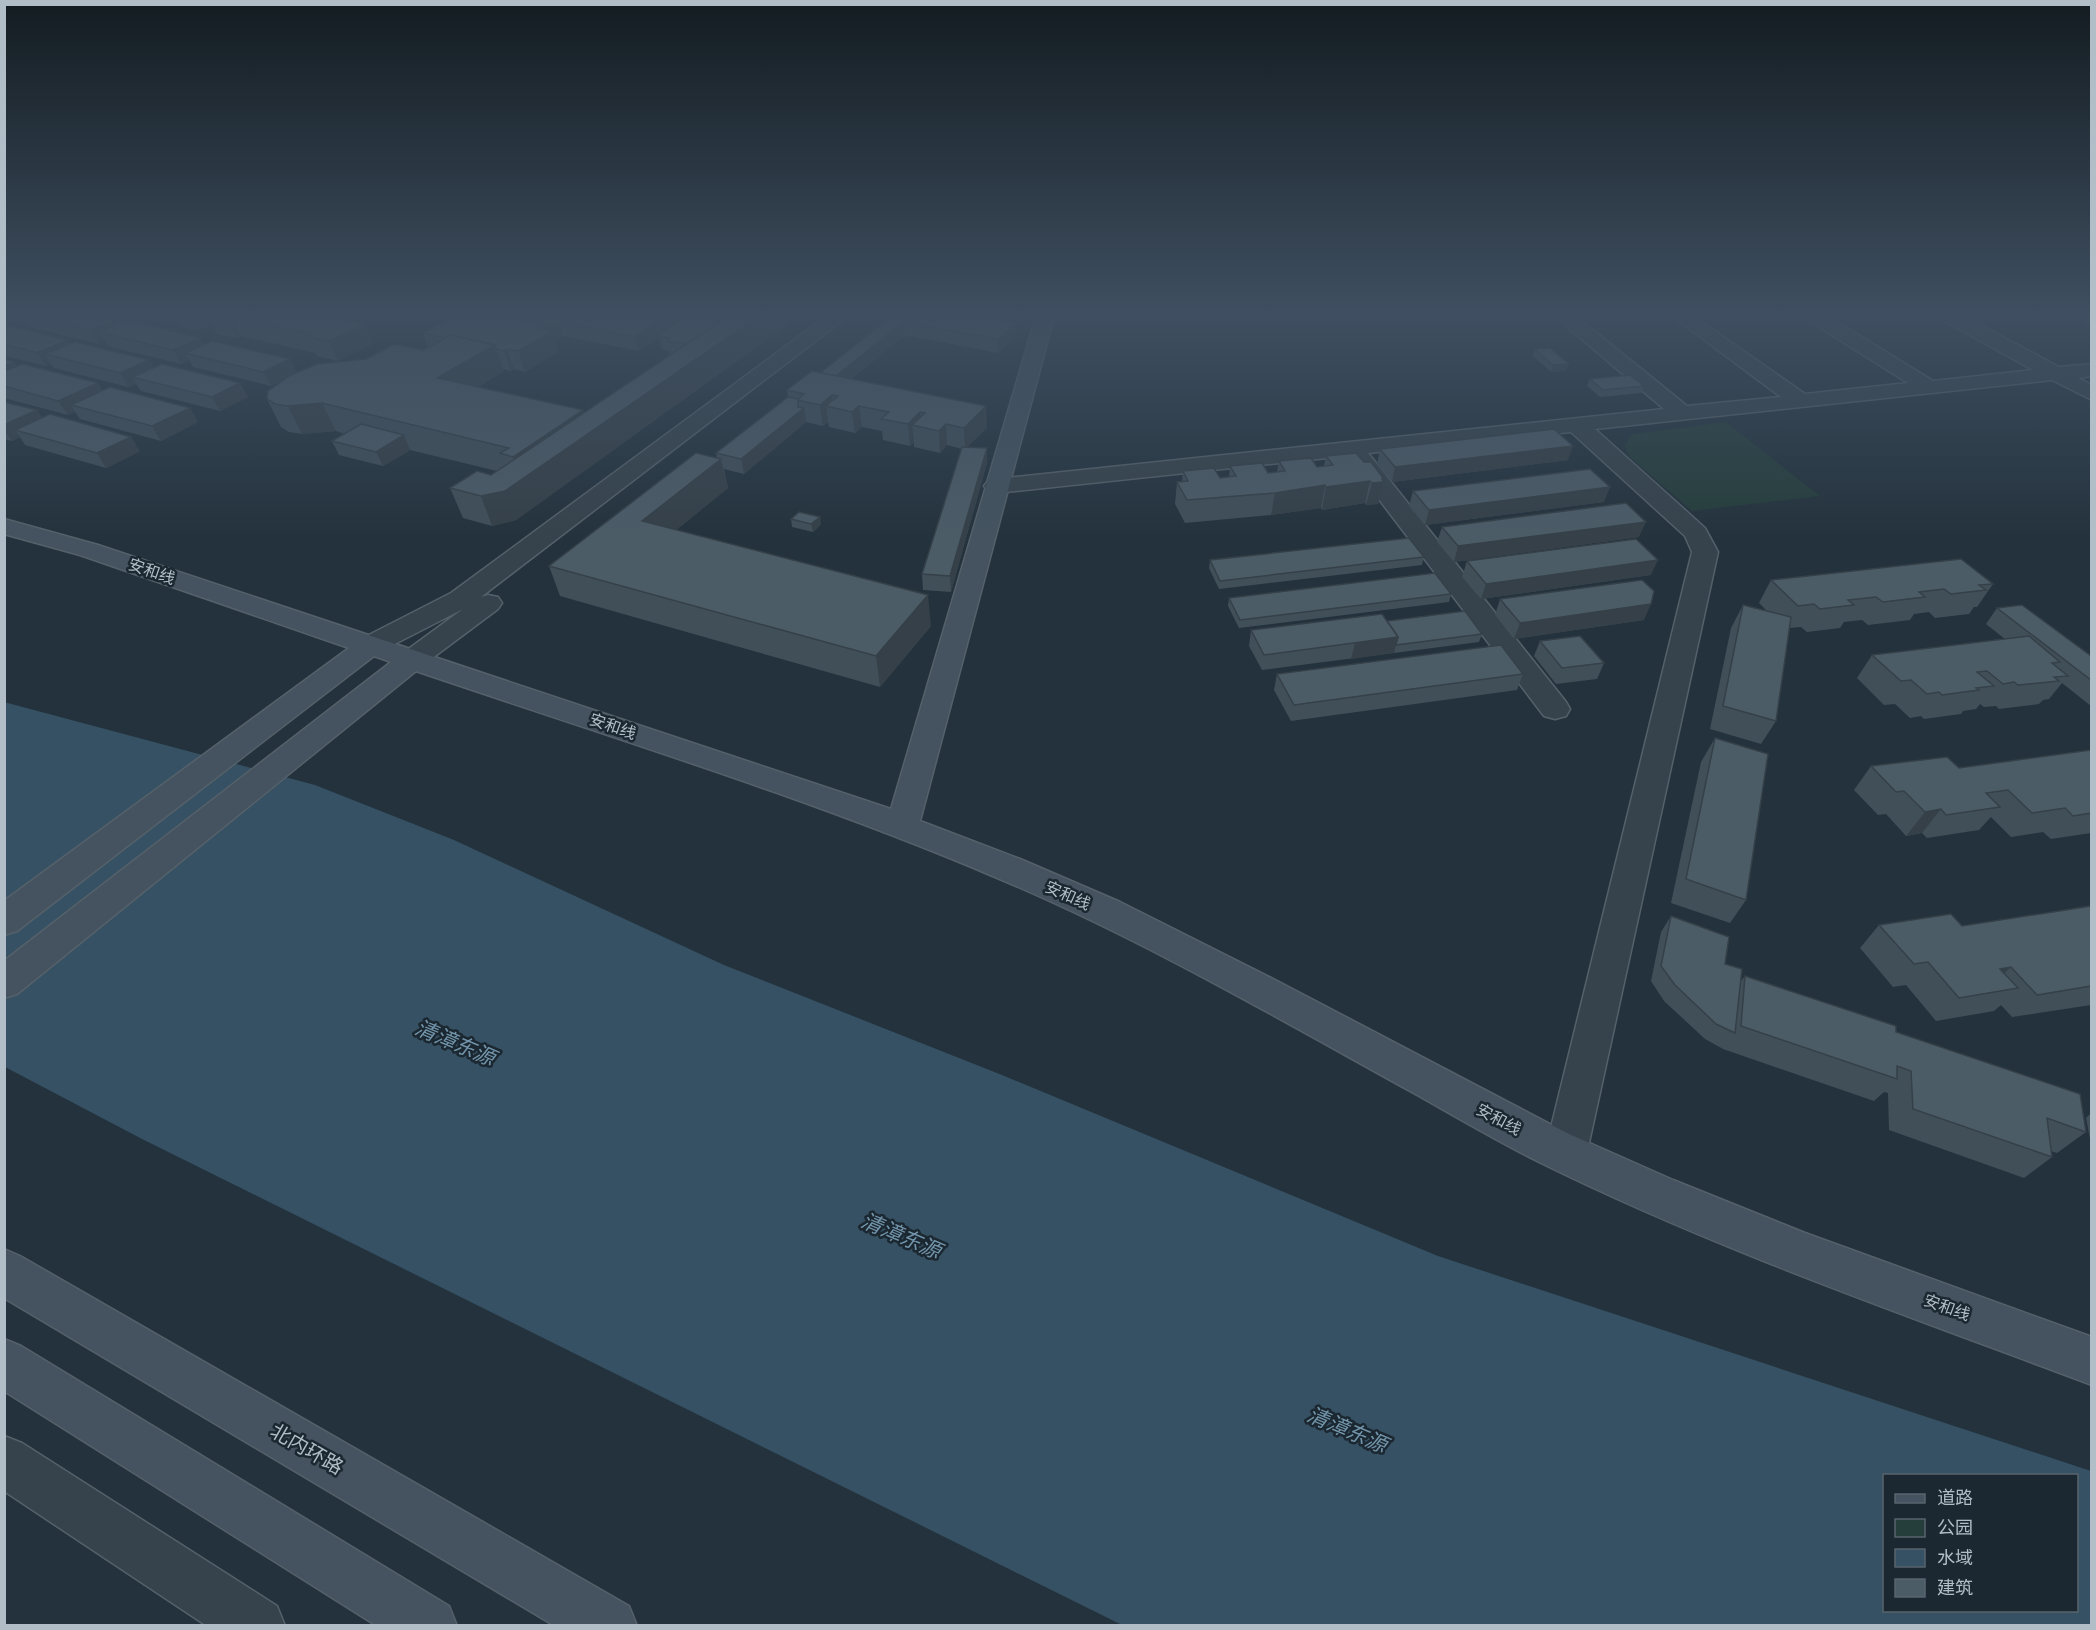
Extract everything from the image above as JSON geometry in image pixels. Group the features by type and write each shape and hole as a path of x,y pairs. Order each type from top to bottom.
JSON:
{"main road":[{"path":"902,827 1024,389"},
{"name":"安和线","path":"4,526 89,550 752,773 1008,868 1107,912 1266,993 1566,1152 1658,1195 1805,1254 2091,1361"},
{"path":"4,921 370,645"},
{"path":"4,983 413,659"},
{"name":"北内环路","path":"4,1272 609,1626"},
{"path":"4,1363 429,1626"}],"street":[{"path":"370,645 461,599 741,389"},
{"path":"413,659 766,389"},
{"path":"1653,389 1682,413"},
{"path":"1784,389 1801,401"},
{"path":"996,486 1910,389"},
{"path":"1566,1152 1705,552 1696,534 1577,425"},
{"path":"1352,449 1555,709"},
{"path":"4,1461 257,1626"}],"green space":[{"path":"1726,422 1820,496 1692,511 1630,457 1624,445 1633,434"}],"water":[{"name":"清漳东源","path":"4,702 315,785 454,840 724,965 1002,1075 1438,1256 2091,1471 2091,1625 1122,1625 142,1139 5,1067"}],"building":[{"path":"15,389 85,389 58,401"},
{"path":"106,389 118,389 190,408 152,426 71,405"},
{"path":"180,389 228,389 212,397"},
{"path":"271,389 487,389 583,410 513,457 500,453 509,448 322,403 288,406 275,404 267,399 268,391"},
{"path":"619,389 653,389 505,491 481,496 450,488 477,471 491,475"},
{"path":"902,389 986,406 964,428 946,424 939,431 912,425 925,413 920,412 908,424 881,419 889,412 859,406 852,412 826,406 838,396 832,395 820,405 797,400 804,394 787,390"},
{"path":"788,397 798,399 798,407 804,408 741,459 716,453"},
{"path":"4,402 37,410 4,425"},
{"path":"50,414 131,437 97,453 15,430"},
{"path":"361,424 404,435 376,452 332,441"},
{"path":"1554,429 1573,446 1395,467 1380,449"},
{"path":"962,447 987,448 950,576 922,574"},
{"path":"696,453 721,459 642,521 928,595 876,656 549,566"},
{"path":"1356,453 1364,462 1371,462 1384,482 1372,483 1370,481 1326,487 1325,485 1275,493 1187,500 1177,482 1188,481 1183,471 1214,468 1220,478 1236,476 1230,466 1262,463 1268,473 1285,471 1279,461 1311,458 1317,467 1333,465 1326,456"},
{"path":"1590,469 1610,487 1429,510 1413,491"},
{"path":"1626,503 1646,522 1458,546 1442,527"},
{"path":"799,512 820,517 811,524 791,519"},
{"path":"1409,538 1424,557 1220,581 1210,560"},
{"path":"1636,539 1658,560 1486,584 1467,561"},
{"path":"1961,559 1993,584 1979,585 1986,590 1951,594 1944,589 1919,592 1925,597 1883,602 1876,597 1848,600 1854,605 1820,609 1814,604 1798,606 1771,580"},
{"path":"1435,573 1451,594 1240,620 1229,598"},
{"path":"1642,580 1654,591 1651,604 1520,623 1500,599"},
{"path":"1743,605 1791,617 1776,721 1723,706"},
{"path":"2022,605 2091,656 2091,680 1997,608"},
{"path":"1465,611 1482,634 1396,645 1398,637 1387,621"},
{"path":"1382,614 1398,637 1264,655 1251,630"},
{"path":"1580,636 1604,663 1562,668 1540,641"},
{"path":"2029,636 2060,662 2052,663 2068,676 2054,677 2059,681 2018,685 2014,682 2003,684 1987,671 1977,672 1994,686 1942,695 1939,692 1927,694 1911,680 1901,681 1872,655"},
{"path":"1501,645 1523,674 1294,705 1277,674"},
{"path":"1715,738 1768,754 1746,900 1686,879"},
{"path":"2091,750 2091,813 2073,816 2065,808 2032,813 2008,790 1986,793 2000,807 1946,815 1941,809 1925,812 1904,791 1896,792 1871,766 1947,757 1959,768"},
{"path":"2091,906 2091,986 2037,995 2011,967 2000,969 2018,988 1959,998 1928,962 1914,964 1879,925 1951,914 1962,926"},
{"path":"1671,916 1729,937 1725,964 1742,969 1735,1033 1716,1024 1675,985 1661,966"},
{"path":"1745,976 1896,1026 1896,1032 2080,1094 2086,1132 2047,1118 2052,1157 1913,1109 1911,1071 1897,1066 1897,1079 1741,1026"}]}
